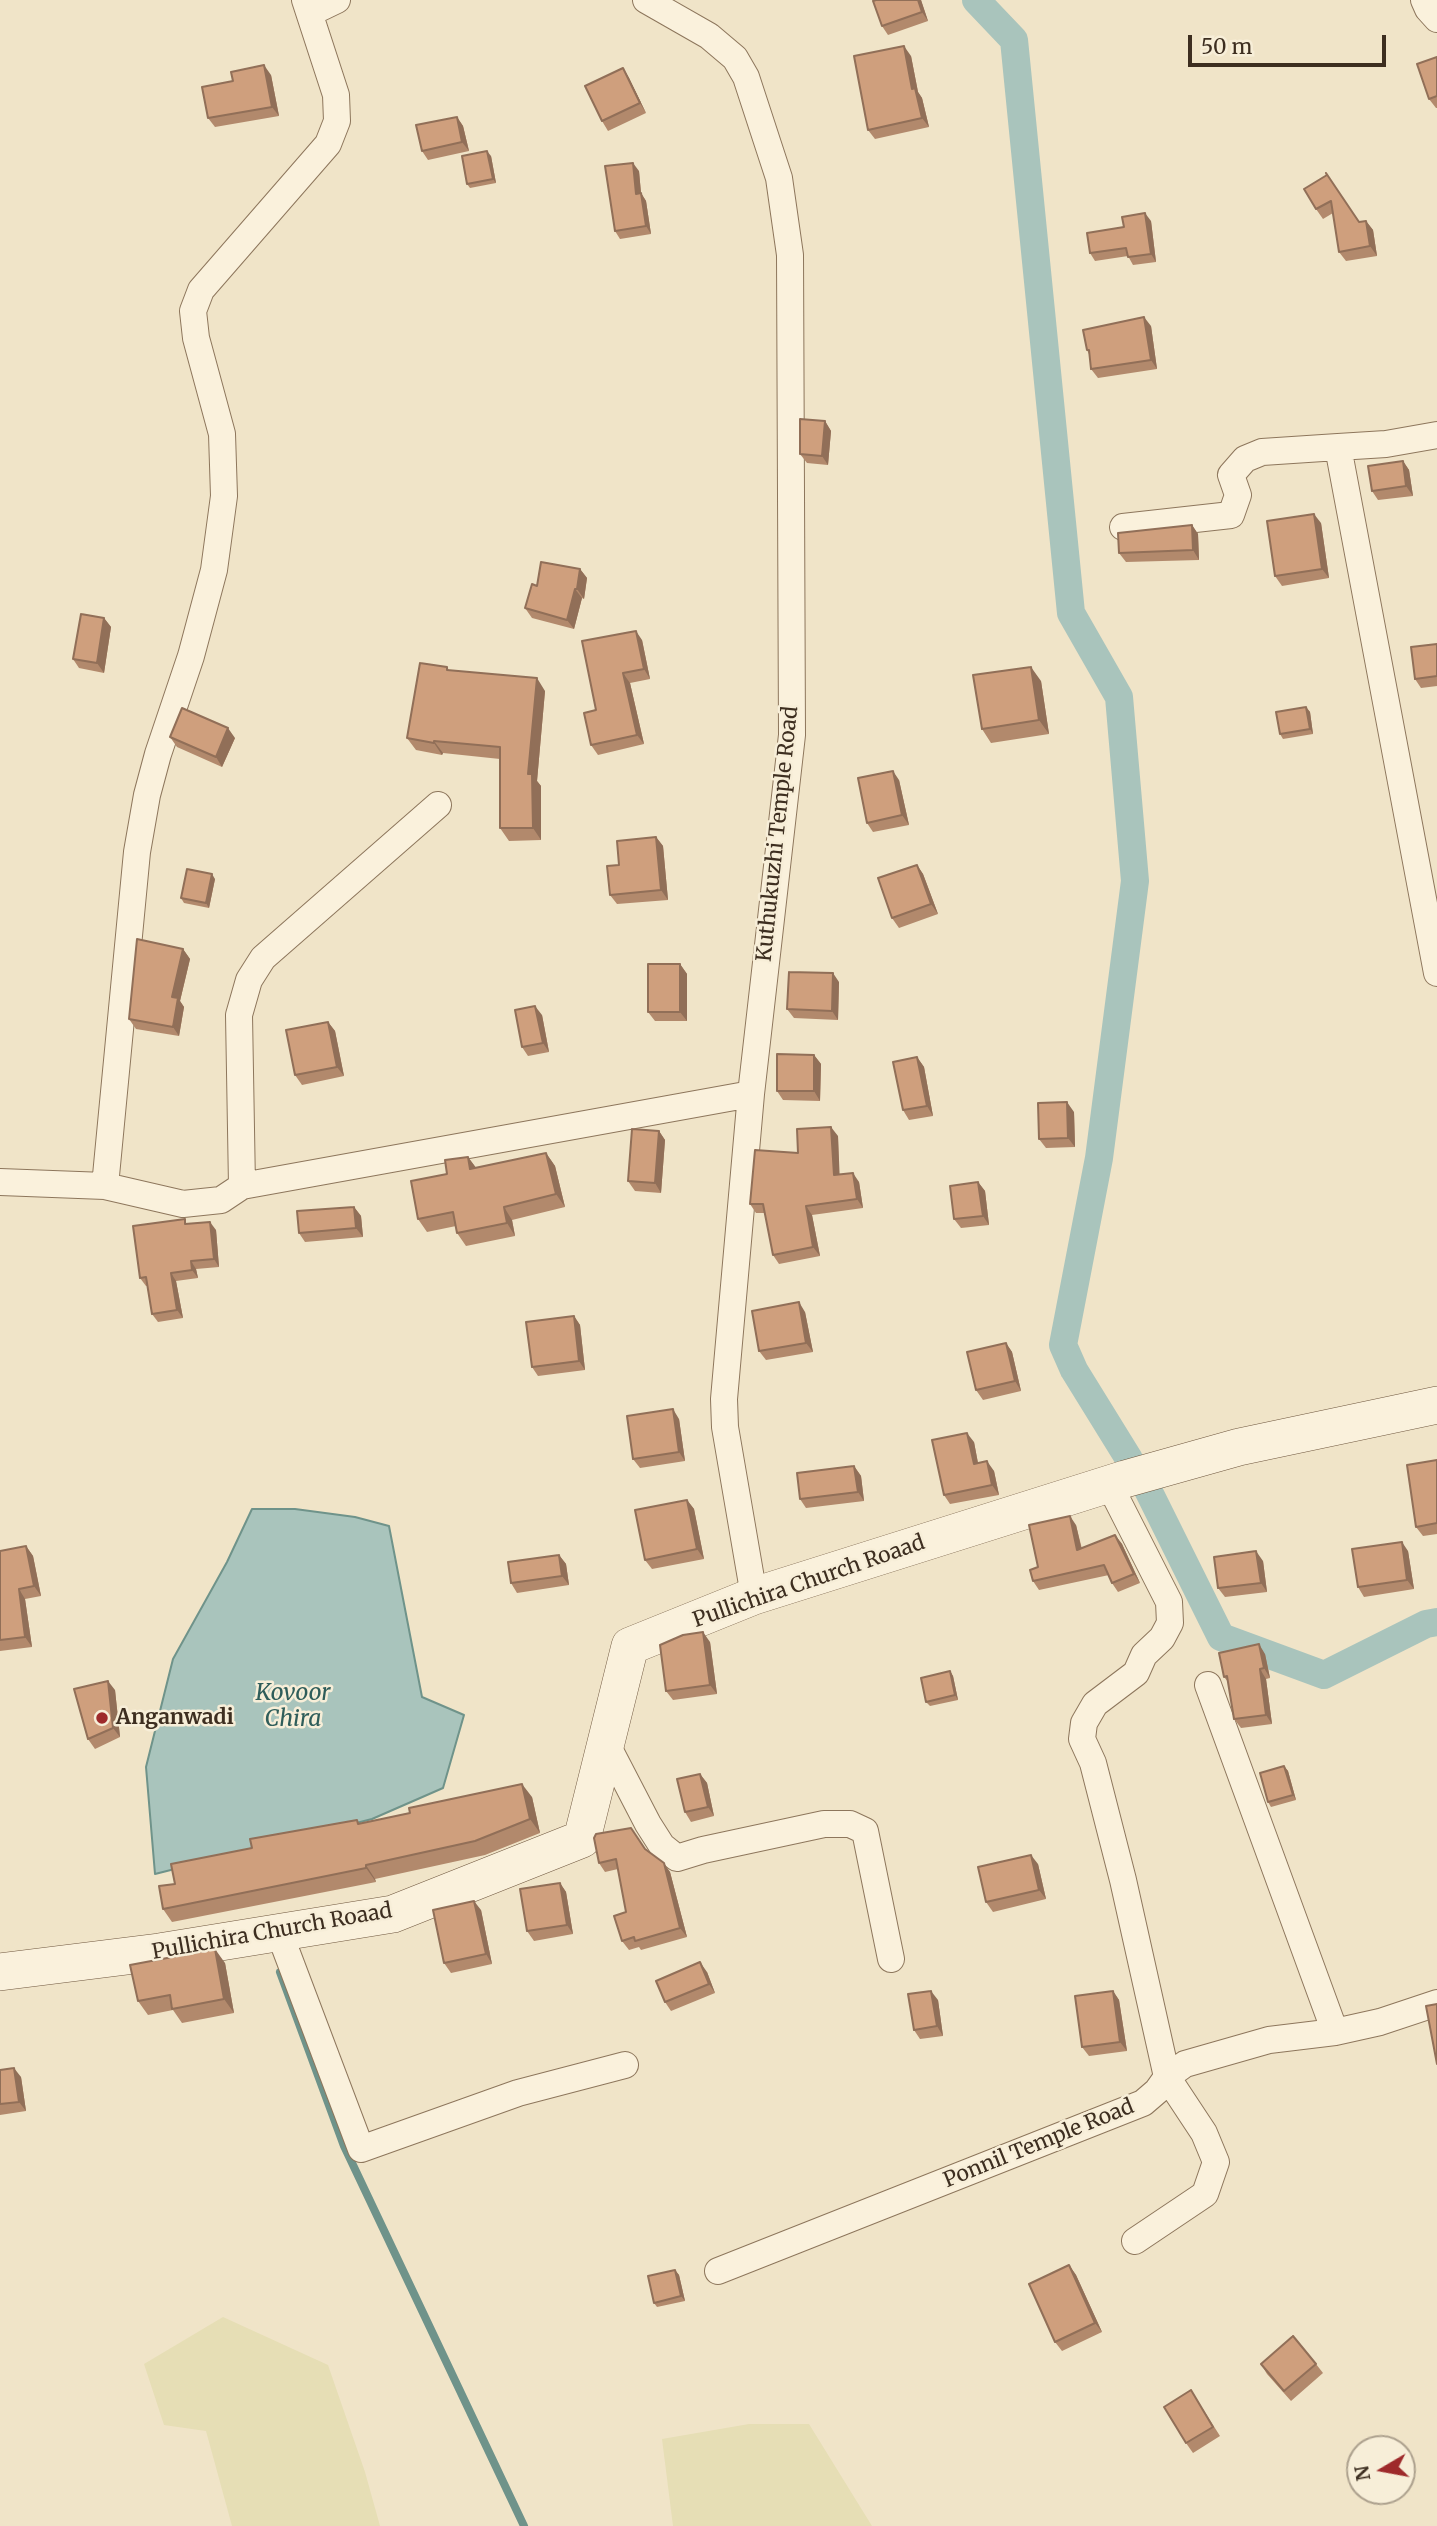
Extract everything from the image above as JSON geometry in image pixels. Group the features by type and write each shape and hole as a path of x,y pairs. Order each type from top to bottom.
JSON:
{"main road":[{"name":"Pullichira Church Roaad","path":"0,1972 159,1952 393,1914 582,1839 630,1646 754,1596 1109,1484 1240,1447 1437,1405"}],"street":[{"path":"105,1186 137,852 147,795 158,754 191,656 214,570 224,496 222,433 195,338 192,311 201,290 328,144 337,121 336,95 307,7 337,0"},
{"name":"Kuthukuzhi Temple Road","path":"646,0 709,36 736,58 746,77 779,178 790,255 792,735 751,1094 724,1399 725,1427 754,1596"},
{"path":"1424,0 1437,19"},
{"path":"1123,527 1231,515 1238,495 1231,475 1245,458 1262,452 1386,444 1437,435"},
{"path":"1338,447 1437,973"},
{"path":"242,1186 239,1015 249,980 263,958 438,805"},
{"path":"0,1182 105,1186 183,1204 221,1200 242,1186 751,1094"},
{"path":"1109,1484 1169,1602 1170,1623 1162,1638 1144,1655 1136,1673 1095,1704 1084,1723 1082,1739 1093,1763 1110,1827 1167,2077 1204,2133 1216,2162 1205,2194 1135,2241"},
{"path":"1208,1685 1335,2032"},
{"path":"606,1743 648,1824 662,1846 677,1858 824,1824 850,1824 865,1830 891,1959"},
{"path":"279,1932 361,2149 518,2093 625,2065"},
{"name":"Ponnil Temple Road","path":"719,2271 1143,2103 1157,2091 1167,2077 1185,2064 1269,2040 1335,2032 1380,2022 1437,2003"}],"shaded area":[{"path":"223,2317 328,2365 365,2472 380,2526 232,2526 206,2431 164,2425 144,2364"},
{"path":"749,2424 809,2424 872,2526 673,2526 662,2439"}],"water":[{"name":"Kovoor Chira","path":"252,1509 295,1509 355,1517 389,1526 422,1697 464,1715 443,1788 372,1819 155,1874 146,1767 173,1659 227,1562"}],"building":[{"path":"918,0 922,12 882,26 873,1"},
{"path":"904,46 912,89 915,88 922,118 868,130 854,56"},
{"path":"1437,57 1437,96 1429,99 1417,64"},
{"path":"264,65 272,107 208,118 202,87 233,81 231,72"},
{"path":"623,68 640,103 602,121 585,86"},
{"path":"457,117 462,142 422,151 416,125"},
{"path":"487,151 493,179 467,184 462,156"},
{"path":"633,163 636,194 641,193 646,226 615,231 605,166"},
{"path":"1326,173 1359,222 1366,221 1370,246 1339,252 1331,201 1316,209 1304,189 1327,175"},
{"path":"1145,213 1151,254 1128,257 1126,248 1090,253 1087,233 1124,227 1122,217"},
{"path":"1144,317 1151,360 1091,369 1083,330"},
{"path":"800,419 825,421 822,456 800,454"},
{"path":"1403,461 1406,486 1372,491 1368,466"},
{"path":"1314,514 1322,569 1275,576 1267,521"},
{"path":"1192,525 1193,550 1119,553 1118,533"},
{"path":"541,562 580,569 567,620 525,608 532,584 537,586"},
{"path":"81,614 104,618 97,663 73,659"},
{"path":"636,631 644,669 623,673 637,735 591,745 584,713 596,710 582,641"},
{"path":"1437,644 1437,676 1415,679 1411,647"},
{"path":"420,663 447,667 447,670 537,678 528,774 532,774 533,828 500,828 500,747 434,743 407,738"},
{"path":"1031,667 1039,720 982,729 973,675"},
{"path":"1306,707 1310,729 1280,734 1276,712"},
{"path":"182,708 228,728 216,757 170,737"},
{"path":"893,771 902,815 867,823 858,778"},
{"path":"656,837 661,890 610,895 607,866 619,865 617,841"},
{"path":"917,865 931,904 892,918 878,878"},
{"path":"187,869 212,874 206,903 181,898"},
{"path":"137,939 183,949 172,997 178,998 173,1027 129,1019"},
{"path":"648,964 680,964 680,1012 648,1012"},
{"path":"789,972 833,973 832,1011 787,1009"},
{"path":"535,1006 543,1043 522,1047 515,1010"},
{"path":"328,1022 337,1067 295,1075 286,1030"},
{"path":"777,1054 814,1055 814,1091 777,1091"},
{"path":"917,1057 927,1106 903,1110 893,1062"},
{"path":"1067,1102 1068,1138 1039,1139 1038,1103"},
{"path":"831,1127 834,1175 853,1173 857,1199 806,1206 813,1247 773,1255 763,1204 750,1204 755,1150 798,1153 797,1129"},
{"path":"632,1129 659,1131 655,1183 628,1181"},
{"path":"546,1153 556,1194 504,1207 507,1223 457,1233 453,1212 418,1219 411,1181 447,1174 445,1160 468,1157 470,1169"},
{"path":"978,1182 983,1216 954,1219 950,1186"},
{"path":"354,1207 356,1228 299,1233 297,1211"},
{"path":"185,1219 185,1224 210,1222 214,1259 191,1261 192,1270 171,1273 177,1310 152,1314 146,1277 140,1278 133,1226"},
{"path":"799,1302 806,1343 759,1351 752,1311"},
{"path":"574,1316 579,1361 532,1367 526,1322"},
{"path":"1006,1343 1015,1381 976,1390 967,1352"},
{"path":"673,1409 679,1452 633,1459 627,1416"},
{"path":"967,1433 974,1464 987,1461 992,1485 944,1495 932,1440"},
{"path":"1437,1460 1437,1523 1416,1527 1407,1465"},
{"path":"854,1466 858,1492 800,1499 797,1473"},
{"path":"687,1500 697,1549 645,1560 635,1510"},
{"path":"1070,1516 1077,1550 1115,1535 1134,1574 1112,1583 1104,1565 1033,1581 1030,1570 1038,1567 1029,1525"},
{"path":"1402,1542 1407,1580 1358,1587 1352,1549"},
{"path":"26,1546 34,1586 19,1589 25,1637 0,1640 0,1551"},
{"path":"1256,1551 1261,1583 1218,1588 1214,1557"},
{"path":"559,1555 562,1576 511,1583 508,1562"},
{"path":"703,1632 710,1685 666,1691 660,1645 683,1635"},
{"path":"1259,1644 1264,1668 1260,1669 1266,1715 1234,1719 1227,1676 1224,1677 1219,1653"},
{"path":"950,1671 955,1695 926,1702 921,1678"},
{"name":"Anganwadi","path":"108,1681 113,1728 88,1739 74,1689"},
{"path":"1284,1766 1293,1795 1268,1802 1260,1773"},
{"path":"700,1774 708,1807 685,1812 677,1779"},
{"path":"522,1784 530,1819 475,1841 366,1865 366,1868 163,1909 159,1886 175,1884 171,1864 252,1848 250,1839 357,1820 358,1824 410,1813 409,1808"},
{"path":"631,1828 645,1849 664,1863 680,1928 635,1941 634,1937 622,1941 614,1916 626,1912 616,1859 599,1863 594,1838 596,1834"},
{"path":"1031,1855 1039,1890 986,1902 978,1867"},
{"path":"560,1883 567,1925 527,1931 520,1889"},
{"path":"474,1901 486,1954 444,1963 433,1910"},
{"path":"215,1949 224,1999 172,2009 170,1995 138,2001 130,1965"},
{"path":"700,1962 709,1984 665,2002 656,1981"},
{"path":"931,1991 937,2026 914,2030 908,1994"},
{"path":"1113,1991 1120,2042 1082,2047 1075,1996"},
{"path":"1437,2004 1437,2064 1426,2006"},
{"path":"14,2068 19,2102 0,2104 0,2070"},
{"path":"1069,2265 1095,2323 1055,2342 1029,2284"},
{"path":"675,2270 681,2296 654,2303 648,2276"},
{"path":"1293,2336 1316,2364 1284,2391 1261,2364"},
{"path":"1191,2390 1213,2427 1186,2443 1164,2407"}],"waterway":[{"path":"976,0 1014,40 1071,613 1119,697 1135,881 1099,1158 1063,1345 1074,1370 1129,1459"},
{"path":"1148,1490 1221,1637 1324,1675 1426,1624 1437,1622"},
{"path":"280,1972 344,2146 524,2526"}],"place":[{"name":"Anganwadi","path":"102,1718"}]}
